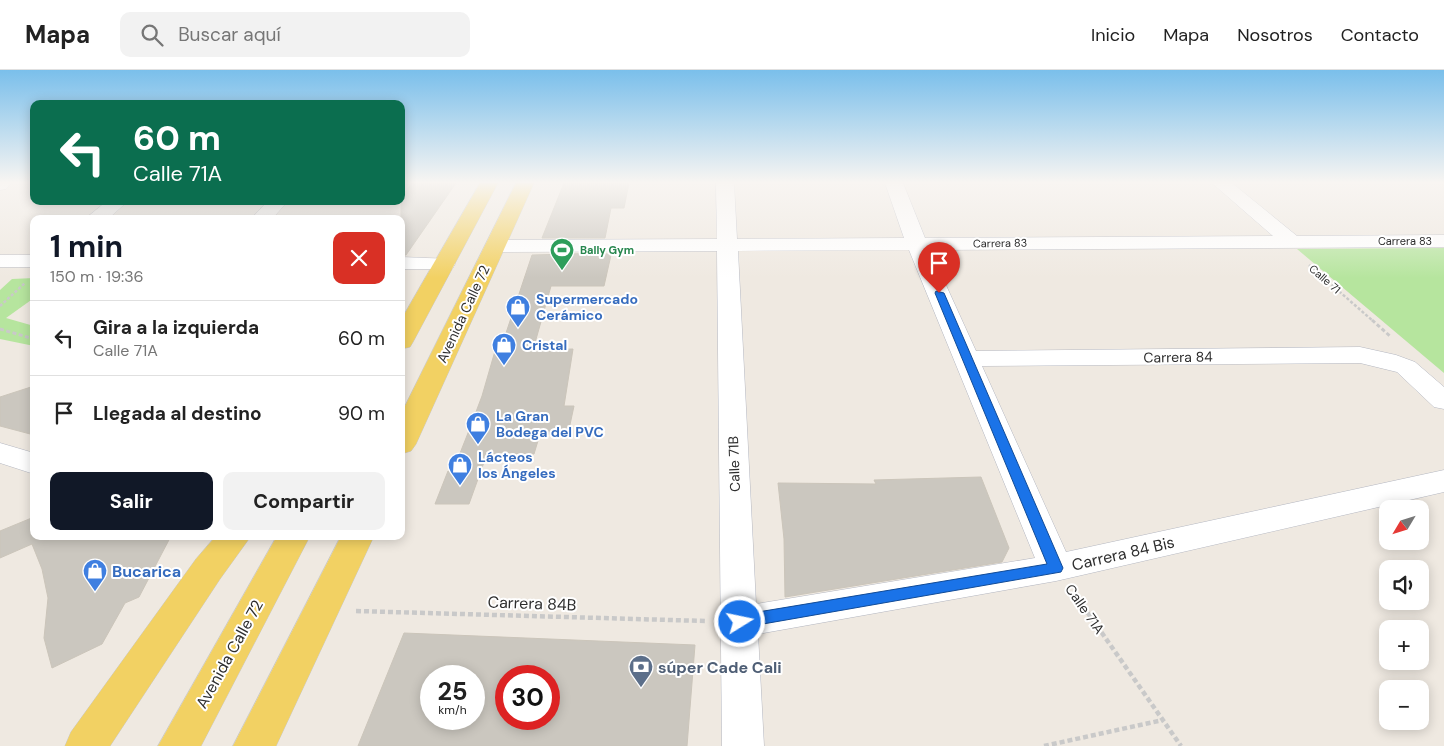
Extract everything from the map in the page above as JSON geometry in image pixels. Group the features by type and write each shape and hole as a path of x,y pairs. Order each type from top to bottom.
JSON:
{"main road":[{"path":"405,335 471,215"},
{"name":"Avenida Calle 72","path":"405,436 510,215"},
{"path":"86,746 208,569 232,540"},
{"name":"Avenida Calle 72","path":"179,746 292,540"},
{"path":"254,746 356,540"}],"street":[{"name":"Calle 71B","path":"726,215 743,746"},
{"path":"906,215 1056,568"},
{"path":"1259,215 1291,241"},
{"name":"Carrera 83","path":"495,246 1444,241"},
{"path":"0,261 30,261"},
{"path":"405,263 444,264"},
{"name":"Carrera 84","path":"969,359 1360,355 1397,364"},
{"path":"1397,364 1444,401"},
{"path":"0,453 30,463"},
{"name":"Carrera 84 Bis","path":"740,622 1056,568 1444,481"}],"path":[{"name":"Calle 71","path":"1291,241 1295,252 1421,363 1397,364"},
{"path":"0,306 27,281"},
{"path":"0,329 30,337"},
{"name":"Calle 71A","path":"1056,568 1181,746"},
{"name":"Carrera 84B","path":"323,610 740,622"},
{"path":"1044,746 1163,720"}],"green space":[{"path":"1444,248 1444,373 1297,249"},
{"path":"30,278 30,301 6,318 30,325 30,345 0,339 0,290 12,279"}],"building":[{"path":"401,215 434,215 406,255 405,215"},
{"path":"551,215 610,215 605,238 542,238"},
{"path":"603,253 611,255 604,286 551,286 533,350 573,349 564,406 574,406 568,434 540,434 534,454 487,454 469,504 435,504 448,471 453,471 468,433 482,396 495,351 500,351 532,255"},
{"path":"30,387 30,434 0,426 0,397"},
{"path":"981,477 1009,548 1002,562 785,597 784,539 778,483 876,484 874,480"},
{"path":"30,519 30,540 169,540 139,597 125,603 102,644 52,668 44,638 48,598 42,569 32,544 0,558 0,531"},
{"path":"404,633 695,645 687,746 358,746"}],"place":[{"name":"Bally Gym","path":"562,271"},
{"name":"Supermercado Cerámico","path":"518,328"},
{"name":"Cristal","path":"504,366"},
{"name":"La Gran Bodega del PVC","path":"478,445"},
{"name":"Lácteos los Ángeles","path":"460,486"},
{"name":"Bucarica","path":"95,592"},
{"name":"súper Cade Cali","path":"641,688"}],"route":[{"path":"740,622 1056,568 969,359 939,293"}]}
